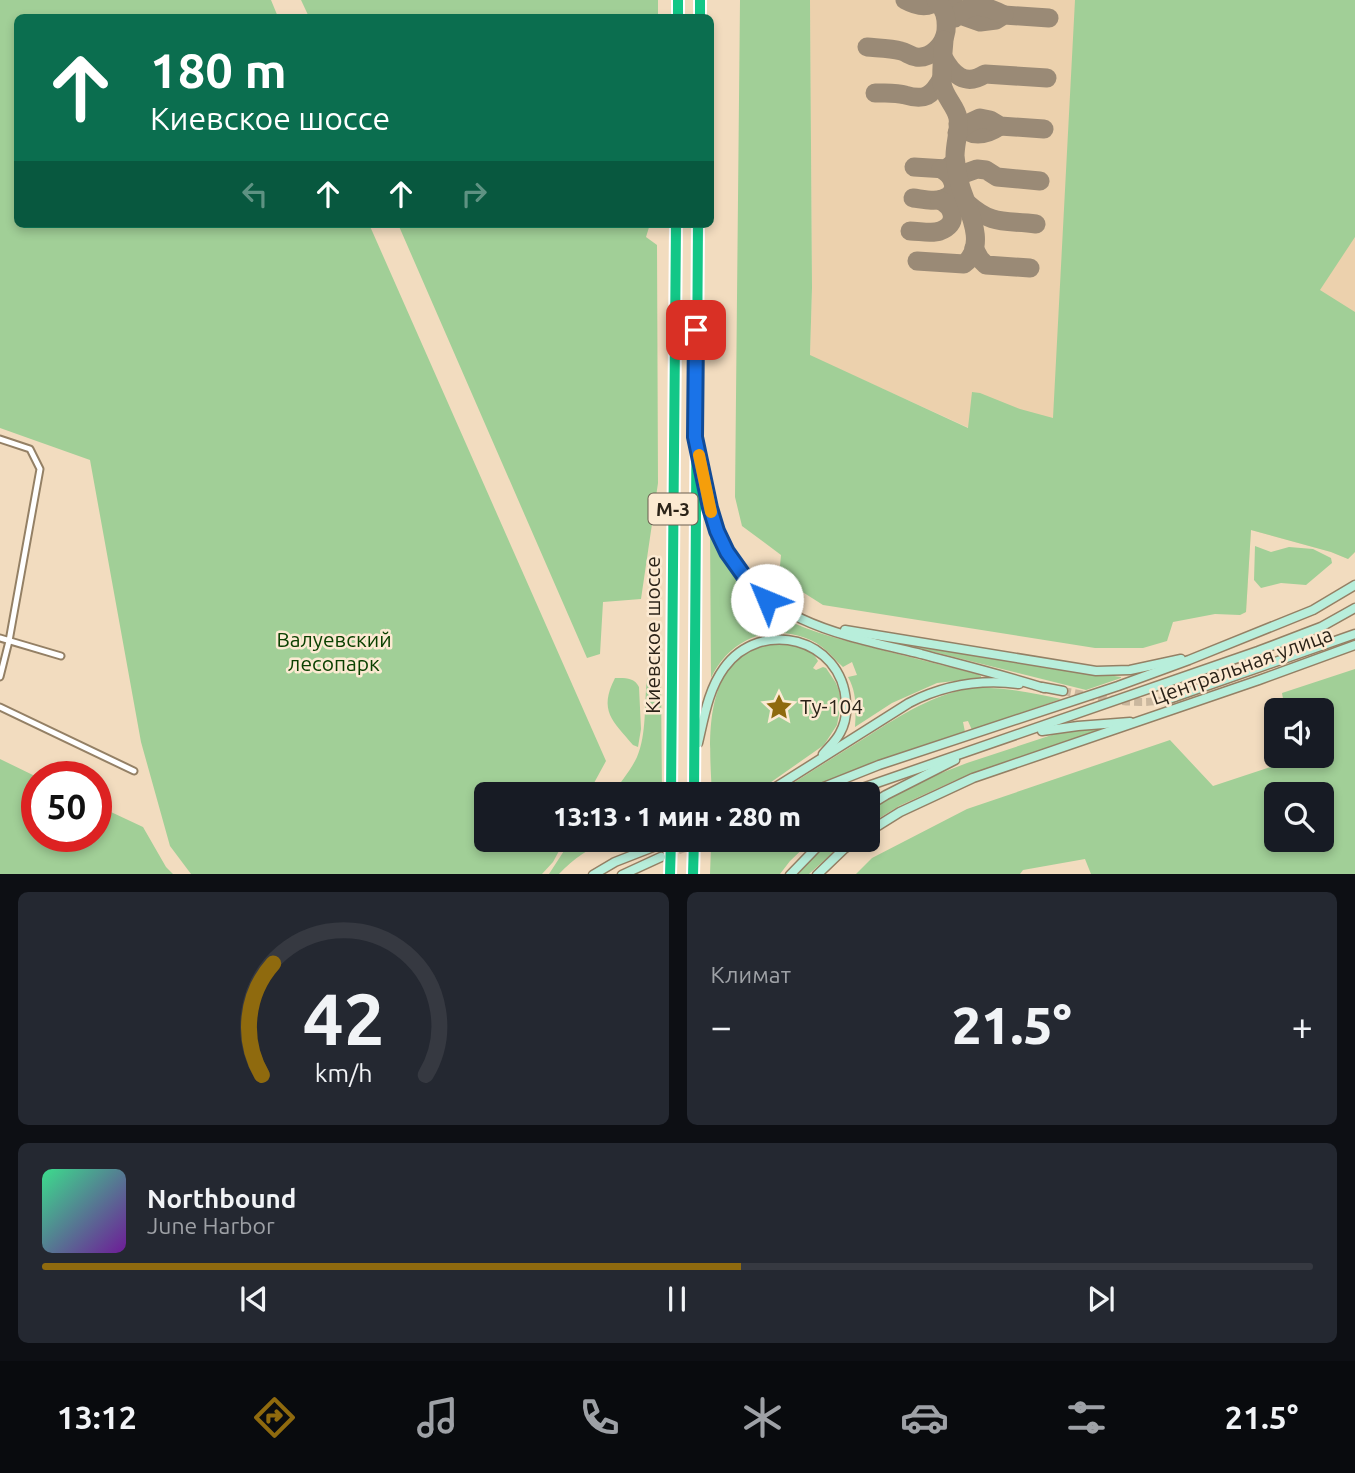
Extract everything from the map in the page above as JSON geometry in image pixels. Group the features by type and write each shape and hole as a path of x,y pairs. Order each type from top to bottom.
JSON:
{"highway":[{"name":"Киевское шоссе","path":"671,782 676,228"},
{"name":"Киевское шоссе","path":"694,782 698,228"},
{"path":"667,852 670,874"},
{"path":"693,874 694,852"}],"main road":[{"path":"695,437 716,528 733,562 767,600 814,625 1044,688"},
{"path":"836,782 1201,655 1313,610 1355,585"},
{"path":"879,782 1304,634 1355,608"},
{"path":"814,625 1096,671 1135,670 1201,655"},
{"name":"Центральная улица","path":"1169,699 1355,634"},
{"path":"695,757 711,692 726,665 749,646 762,641 782,639 817,651 829,661 842,680 846,708 844,724 835,741 818,761"},
{"name":"Центральная улица","path":"1140,721 1355,645"},
{"path":"784,782 929,693 949,687 988,682 1063,691"},
{"path":"1021,734 1140,721"},
{"path":"880,824 900,812 973,779 1140,721"},
{"path":"880,799 977,748"},
{"path":"593,874 640,852"},
{"path":"790,874 812,852"},
{"path":"817,874 841,852"},
{"path":"622,874 660,857"}],"street":[{"path":"0,439 30,449 40,469 0,677"},
{"path":"0,638 61,656"},
{"path":"0,707 134,771"}],"shaded area":[{"path":"810,0 1355,0 1355,552 1348,559 1251,530 1246,612 1240,615 1031,456 810,356"}],"green space":[{"name":"Валуевский лесопарк","path":"0,0 271,0 277,14 14,14 14,228 371,228 606,761 595,782 474,782 474,852 558,852 553,862 542,874 191,874 170,846 141,742 90,460 0,428"},
{"path":"301,0 658,0 658,14 308,14"},
{"path":"740,0 810,0 810,355 968,428 972,392 1053,418 1075,0 1355,0 1355,237 1320,290 1355,312 1355,552 1348,559 1251,530 1246,612 1240,615 1215,614 1173,622 1167,641 1143,648 1095,648 823,605 779,577 781,555 742,526 735,497"},
{"path":"400,228 649,228 646,237 657,245 658,483 641,599 603,602 600,654 587,658"},
{"path":"710,529 722,557 737,580 754,598 773,612 819,633 977,674 981,678 937,683 892,703 855,727 856,707 848,677 857,675 852,662 843,667 817,643 799,636 773,632 757,617 745,614 745,618 760,625 763,632 730,651 711,678"},
{"path":"1255,546 1271,552 1289,547 1313,549 1331,558 1332,563 1306,585 1281,583 1261,588 1254,580"},
{"path":"777,644 795,646 811,653 818,661 813,668 826,668 839,691 841,705 837,725 824,745 771,782 711,782 711,724 715,701 722,680 734,663 752,650"},
{"path":"910,646 1121,677 1121,678 1086,690"},
{"path":"1355,669 1355,874 1091,874 1085,859 1023,870 1020,874 856,874 872,858 967,809 1170,740 1213,786 1268,768 1334,768 1334,698 1283,698 1282,693"},
{"path":"652,676 661,684 662,782 621,782 632,767 640,748 647,679"},
{"path":"615,678 632,680 639,687 641,729 638,747 619,729 610,715 608,699"},
{"path":"994,688 1061,699 972,730 968,721 963,722 963,734 823,782 795,782 905,713 957,691"},
{"path":"1112,726 956,780 880,818 880,803 913,784 1064,731"},
{"path":"0,759 21,769 21,852 112,852 112,812 143,827 166,867 173,874 0,874"},
{"path":"563,852 586,852 559,874 549,874"},
{"path":"711,852 799,852 780,874 710,874"},
{"path":"816,852 834,852 809,874 797,874"}],"taxiway":[{"path":"905,0 922,6 938,0"},
{"path":"867,47 897,50 916,57 932,53 940,46 946,31 945,14 936,0"},
{"path":"950,0 963,16 980,22 996,20 1004,15 1049,18"},
{"path":"955,18 966,9 978,6 1004,15"},
{"path":"917,261 964,264 975,248 974,228 955,160 958,118 942,83 944,40"},
{"path":"943,57 951,69 965,79 978,78 985,74 1047,78"},
{"path":"875,93 923,97 931,93 942,78"},
{"path":"957,133 980,118 1000,126 1044,129"},
{"path":"958,124 968,132 978,134 1000,126"},
{"path":"914,167 946,169 952,164"},
{"path":"913,198 939,200 952,193 952,180 941,169"},
{"path":"955,185 963,174 977,169 986,170 997,177 1040,181"},
{"path":"910,231 937,232 950,225 951,212 940,200"},
{"path":"967,203 992,219 1036,224"},
{"path":"974,248 986,265 1030,268"}],"tunnel":[{"path":"1063,691 1129,702 1169,699"},
{"path":"667,854 673,852"}],"slow traffic":[{"path":"699,455 711,512"}],"place":[{"name":"Ту-104","path":"779,707"}],"route":[{"path":"696,330 695,437 710,508 717,531 733,562 767,600"}]}
